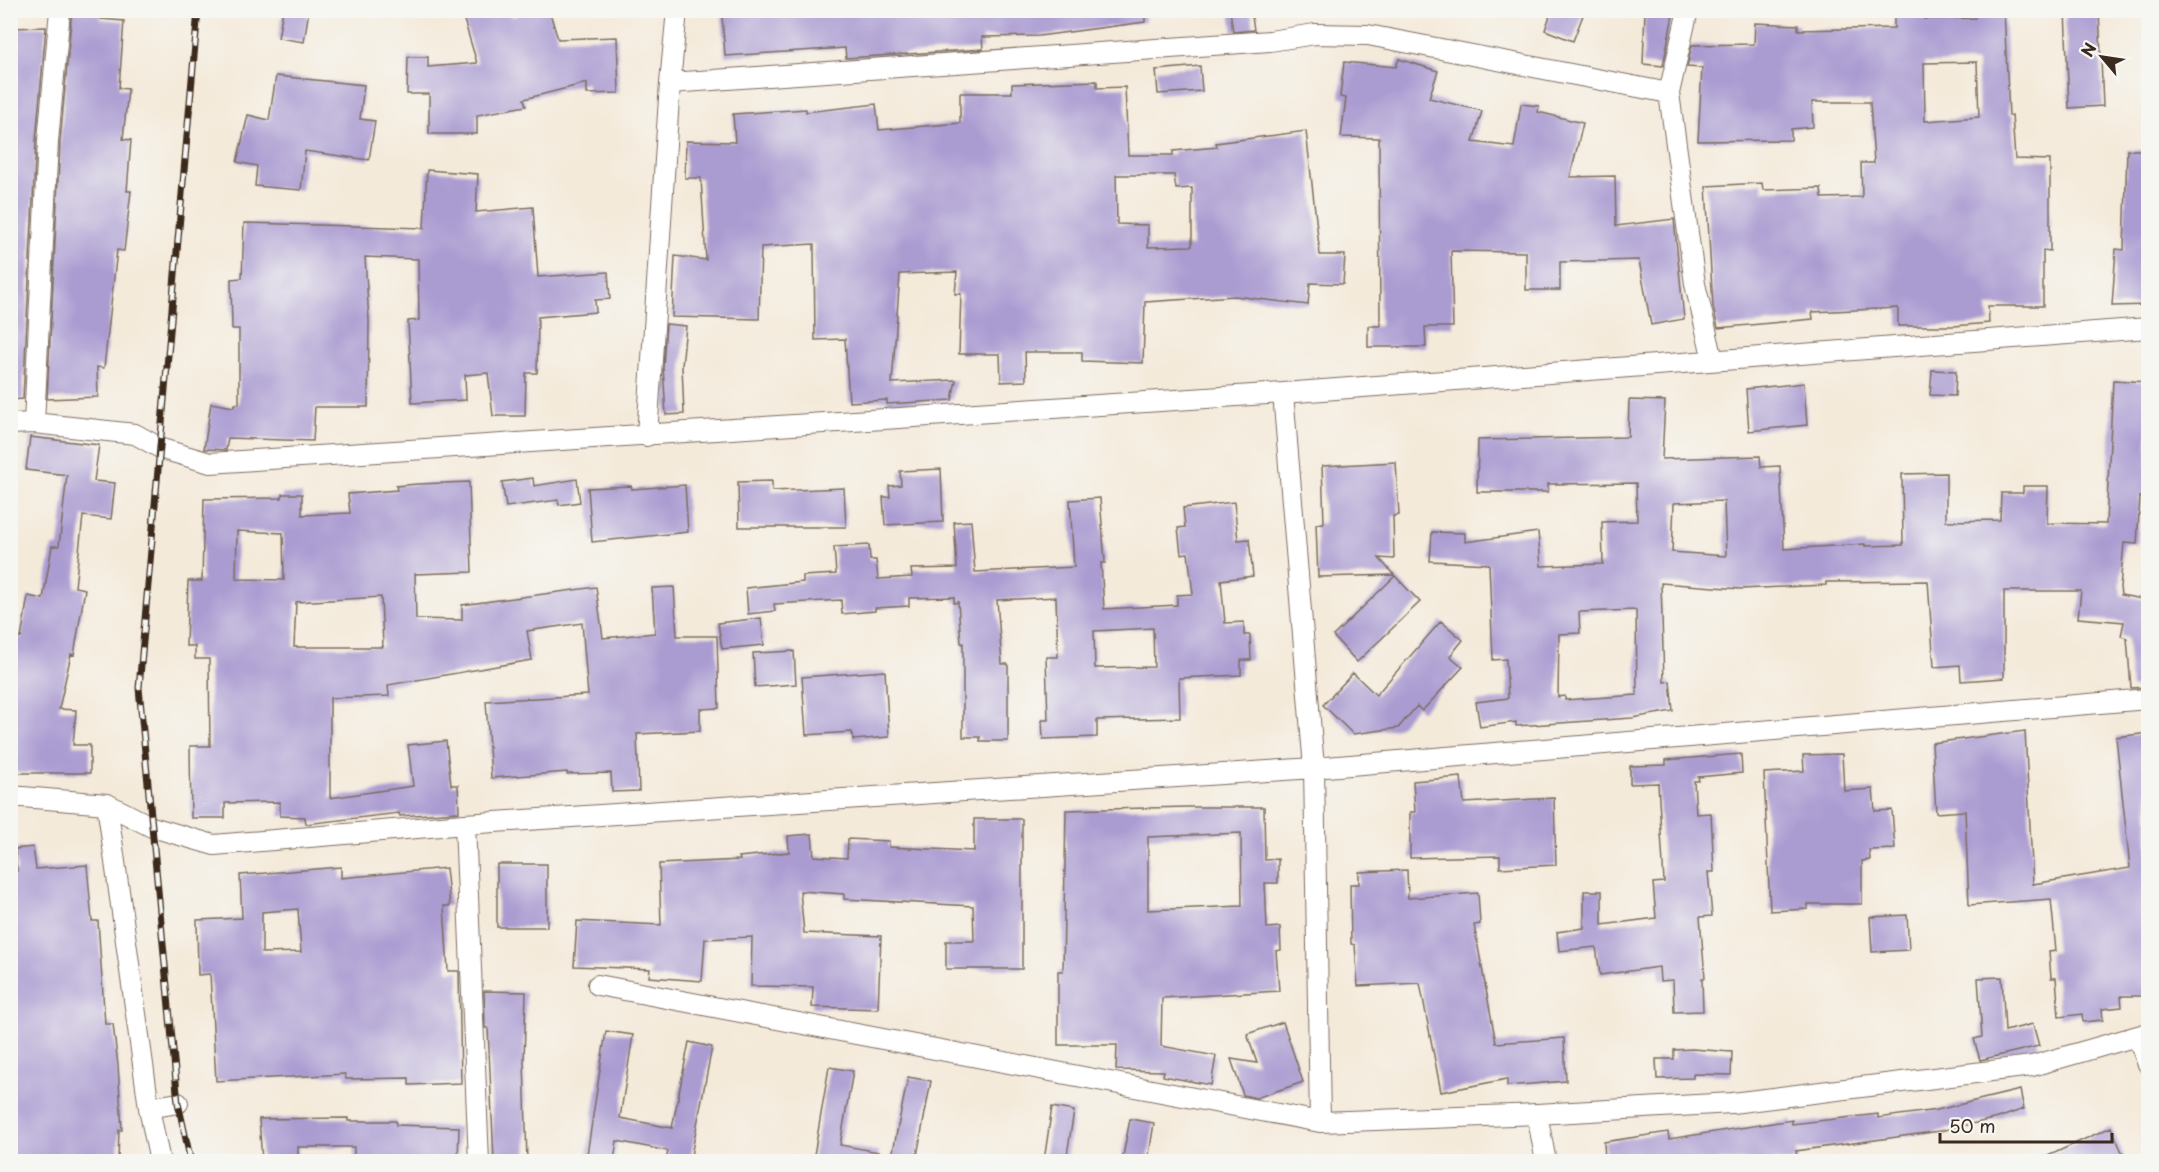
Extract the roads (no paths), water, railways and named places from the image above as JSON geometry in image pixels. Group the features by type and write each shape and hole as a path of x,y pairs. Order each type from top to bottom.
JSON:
{"street":[{"path":"34,423 48,141 60,10"},
{"path":"647,435 670,83 677,10"},
{"path":"1688,10 1669,93 1695,284 1713,360"},
{"path":"670,83 1270,41 1315,34 1368,35 1669,93"},
{"path":"10,424 34,423 135,434 162,449 210,463 1283,393 2148,328"},
{"path":"1283,393 1314,768 1320,1122"},
{"path":"10,796 107,804 152,827 214,845 465,824 1314,768 2148,699"},
{"path":"107,804 149,1108 160,1161"},
{"path":"465,824 478,1161"},
{"path":"598,985 1320,1122 1537,1114 1732,1103 2032,1066 2143,1035 2148,1064"},
{"path":"149,1108 178,1103"},
{"path":"1537,1114 1546,1161"}],"railway":[{"path":"191,1162 178,1103 139,688 198,10"}]}
